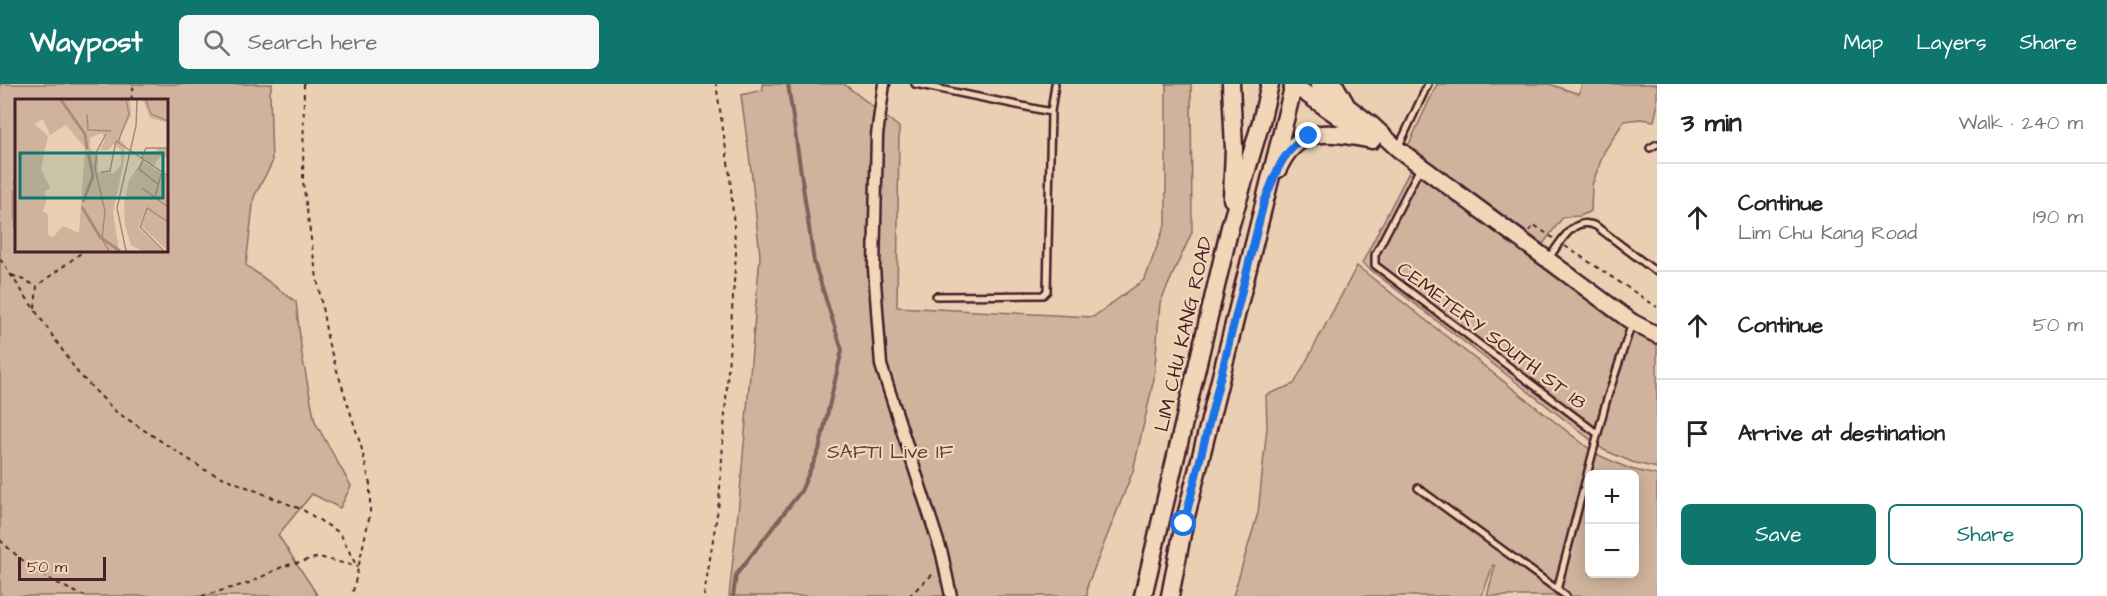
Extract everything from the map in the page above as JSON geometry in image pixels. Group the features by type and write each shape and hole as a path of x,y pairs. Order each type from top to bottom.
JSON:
{"main road":[{"path":"1230,227 1234,149 1231,84"},
{"name":"LIM CHU KANG ROAD","path":"1143,596 1230,227 1270,84"},
{"path":"1170,596 1184,524 1293,84"},
{"path":"1334,84 1345,103"},
{"path":"1264,202 1282,159 1296,143 1309,136 1323,134 1340,134 1372,140"}],"street":[{"path":"884,84 877,135 874,268 881,365 944,564 951,596"},
{"path":"1293,84 1372,140 1398,149"},
{"path":"1318,84 1345,103 1398,149 1632,322 1657,335"}],"lane":[{"path":"915,84 1051,112"},
{"path":"936,296 1043,295 1047,291 1051,112 1055,84"},
{"path":"1398,149 1428,84"},
{"path":"1650,148 1657,144"},
{"name":"CEMETERY SOUTH ST 18","path":"1421,166 1375,255 1375,265 1598,434"},
{"path":"1548,259 1575,225 1590,223 1657,271"},
{"path":"1557,590 1606,402 1632,322"},
{"path":"1418,488 1566,596"}],"path":[{"path":"131,99 134,84"},
{"path":"304,84 303,182 314,260 328,342 361,446 370,484 370,514 352,596"},
{"path":"704,596 719,502 736,253 730,175 716,84"},
{"path":"1520,239 1534,225 1657,307"},
{"path":"35,308 37,286 82,252"},
{"path":"0,259 78,373 115,411 205,470 303,510 322,521 340,533 358,567"},
{"path":"10,273 37,286"},
{"path":"0,540 27,566 58,585 85,596"},
{"path":"202,596 249,583 284,566 319,557 358,567"},
{"path":"909,596 944,564"}],"green space":[{"path":"0,84 272,84 270,93 272,163 254,197 246,265 296,302 302,355 315,422 351,486 340,508 312,494 278,535 318,596 0,596"},
{"name":"SAFTI Live IF","path":"762,84 844,84 899,127 897,307 1093,317 1145,279 1166,222 1166,84 1191,84 1192,232 1160,303 1154,379 1133,471 1088,584 1087,596 729,596 760,256 741,95 763,90"},
{"path":"1437,84 1549,84 1579,94 1582,84 1657,84 1657,108 1654,121 1640,119 1624,121 1604,152 1592,185 1591,211 1580,216 1563,217 1543,244 1408,146"},
{"path":"1411,168 1657,342 1657,468 1632,462 1604,450 1362,263"},
{"path":"1357,266 1596,454 1634,470 1585,470 1585,578 1639,578 1639,471 1657,475 1657,596 1487,596 1495,566 1493,565 1482,596 1233,596 1258,513 1267,427 1266,395 1294,384"}],"waterway":[{"path":"733,596 736,575 801,491 819,450 842,350 814,262 788,84"}],"route":[{"path":"1184,524 1264,202 1282,159 1296,143 1309,136"}]}
